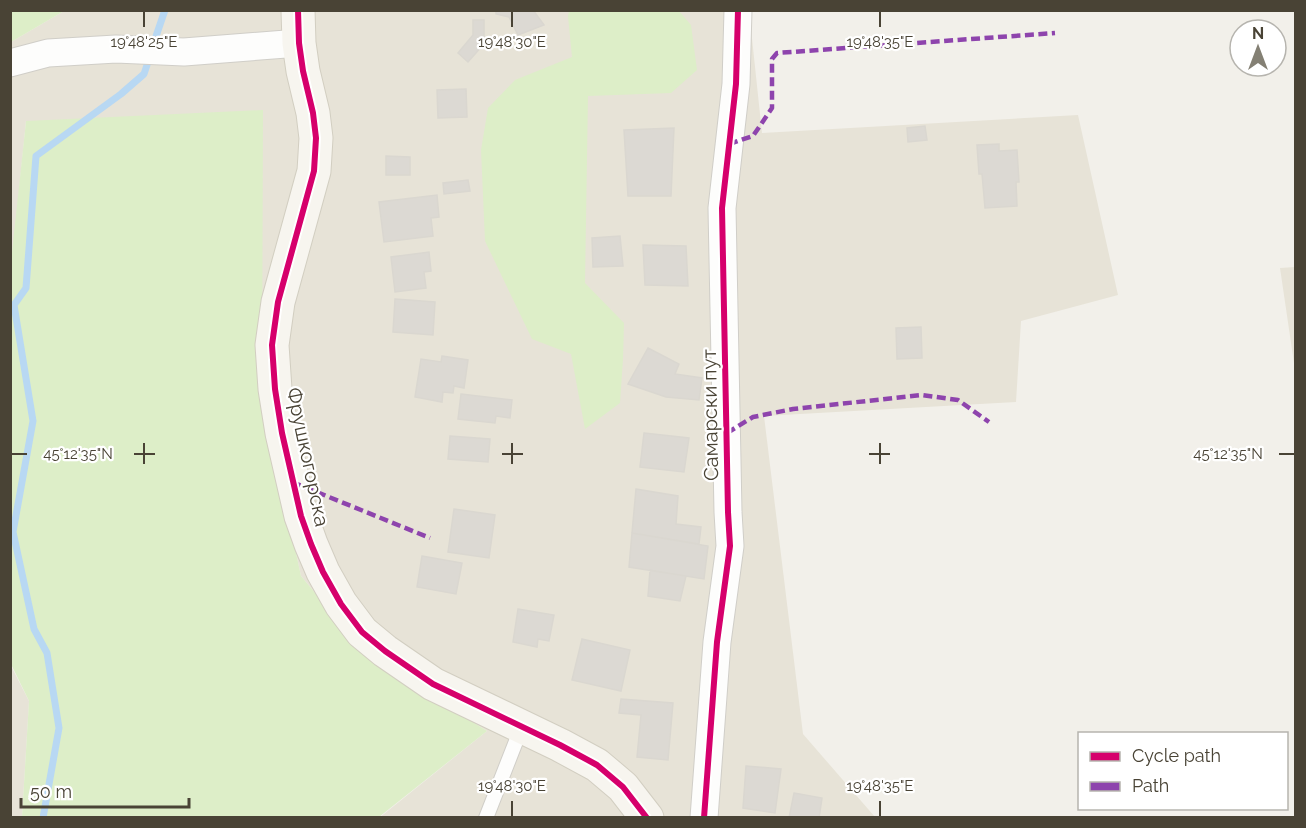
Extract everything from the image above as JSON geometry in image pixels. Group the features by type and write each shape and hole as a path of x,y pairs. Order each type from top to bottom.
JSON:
{"street":[{"name":"Фрушкогорска","path":"298,10 299,43 316,138 314,171 278,302 272,345 275,389 292,482 310,544 341,604 362,632 433,684 597,765 623,787 644,811 647,818"},
{"name":"Самарски пут","path":"704,818 717,642 730,546 722,208 736,84 738,10"},
{"path":"10,63 48,53 116,49 184,52 299,43"}],"lane":[{"path":"486,818 522,726"}],"shaded area":[{"path":"749,10 762,133 1078,115 1118,295 1021,321 1016,402 764,416 803,734 875,817 379,818 487,731 368,656 301,576 262,395 26,121 11,271 11,42 64,11"},
{"path":"1296,267 1295,370 1280,268"},
{"path":"10,664 29,701 22,817 11,817"}],"green space":[{"path":"11,10 64,10 64,11 11,42"},
{"path":"569,11 679,11 691,25 697,70 671,93 588,96 585,283 624,323 620,403 585,429 571,354 532,339 485,241 481,150 488,108 515,80 572,57"},
{"path":"263,110 262,395 301,576 368,656 487,731 379,817 22,817 29,701 11,664 10,271 26,121"}],"building":[{"path":"496,10 533,10 544,25 518,35 509,17 496,14"},
{"path":"473,20 484,20 484,44 468,62 458,53 473,35"},
{"path":"466,89 467,117 438,118 437,90"},
{"path":"925,126 927,140 908,142 907,128"},
{"path":"674,128 671,196 628,196 624,130"},
{"path":"999,144 999,151 1017,150 1019,182 1016,182 1017,206 985,208 977,145"},
{"path":"386,156 410,157 410,175 386,175"},
{"path":"468,180 470,191 444,194 443,183"},
{"path":"437,195 439,217 431,218 433,236 384,242 379,202"},
{"path":"620,236 623,266 593,267 592,238"},
{"path":"643,245 686,246 688,286 645,285"},
{"path":"429,252 431,271 424,272 426,288 395,292 391,257"},
{"path":"395,299 435,302 433,335 393,332"},
{"path":"921,327 922,358 897,359 896,328"},
{"path":"648,348 679,364 675,374 702,378 699,400 666,397 628,384"},
{"path":"442,356 468,360 464,388 454,386 453,393 443,392 442,402 415,397 421,359 441,362"},
{"path":"461,394 512,400 510,418 496,416 495,423 458,419"},
{"path":"644,433 689,438 684,472 640,467"},
{"path":"450,436 490,439 488,462 448,459"},
{"path":"636,489 678,496 676,524 701,527 699,544 632,533"},
{"path":"454,509 495,515 489,558 448,552"},
{"path":"632,533 708,546 704,579 629,567"},
{"path":"422,556 462,563 456,594 417,587"},
{"path":"650,570 686,576 680,601 648,596"},
{"path":"518,609 554,615 549,641 538,639 537,647 513,642"},
{"path":"582,639 630,650 621,691 572,680"},
{"path":"621,699 673,703 668,760 637,757 641,715 619,713"},
{"path":"746,766 781,769 775,813 743,808"},
{"path":"794,793 822,798 819,818 789,818"}],"waterway":[{"path":"153,45 165,10"},
{"path":"43,818 59,728 47,653 34,629 13,532 33,421 14,305 26,288 36,156 121,94 144,74 150,56"}],"marked path":[{"path":"729,144 753,136 772,108 772,59 777,53 1055,33"},
{"path":"727,433 753,417 793,409 922,395 958,400 989,422"},
{"path":"292,482 430,538"}],"cycle path":[{"path":"298,10 299,43 316,138 314,171 278,302 272,345 275,389 282,433 301,516 323,572 341,604 362,632 385,651 433,684 597,765 623,787 647,818"},
{"path":"704,818 717,642 730,546 722,208 736,84 738,10"}]}
